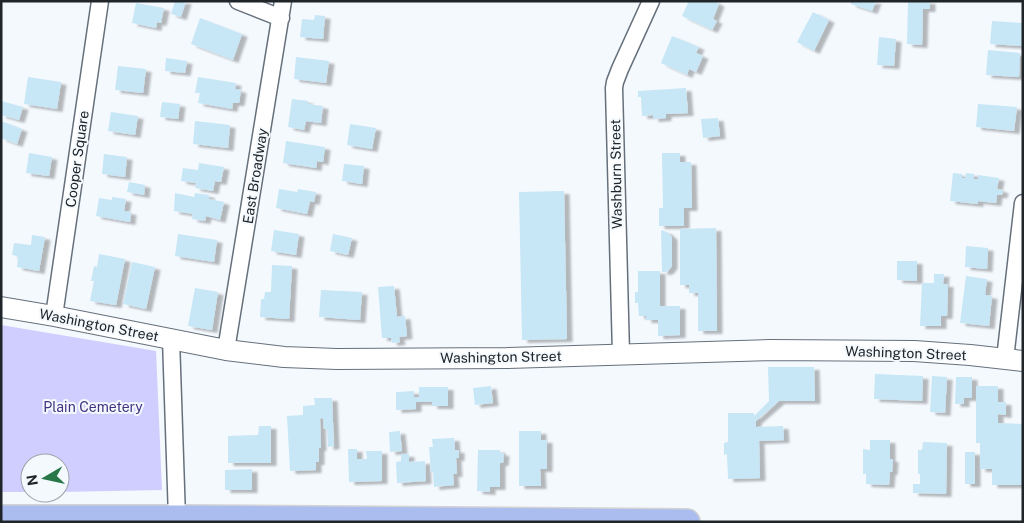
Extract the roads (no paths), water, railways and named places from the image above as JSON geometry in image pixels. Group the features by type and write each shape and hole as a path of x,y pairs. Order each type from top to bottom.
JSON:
{"main road":[{"path":"1,518 74,520 176,518 366,521 687,522"}],"street":[{"name":"Cooper Square","path":"54,316 100,1"},
{"path":"238,1 281,18"},
{"name":"East Broadway","path":"226,350 284,1"},
{"name":"Washburn Street","path":"621,354 614,88 620,69 651,1"},
{"path":"1014,360 1023,203"},
{"name":"Washington Street","path":"1,307 226,350 284,357 337,359 507,358 743,350 896,351 942,353 1014,360"},
{"path":"171,339 176,518"}],"park label":[{"name":"Plain Cemetery","path":"93,407"}]}
